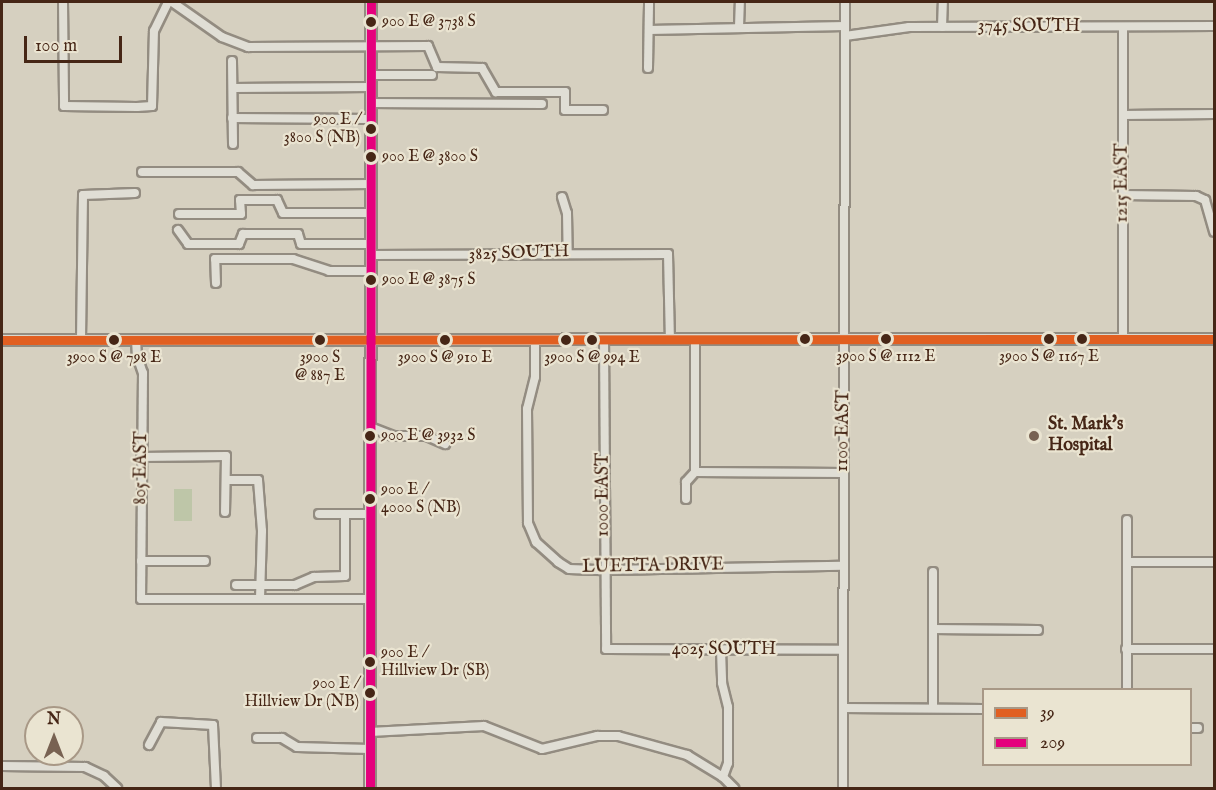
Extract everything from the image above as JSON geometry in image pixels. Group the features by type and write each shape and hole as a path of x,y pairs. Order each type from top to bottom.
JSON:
{"main road":[{"path":"370,789 371,2"},
{"path":"2,340 1215,339"}],"street":[{"path":"63,2 64,106 152,106 154,31 170,2 222,37 249,47 429,46 437,67 482,68 496,92 565,92 565,110 603,110"},
{"path":"648,68 649,2"},
{"path":"740,2 740,27"},
{"name":"1100 EAST","path":"843,789 842,566 846,339 845,2"},
{"path":"942,27 943,2"},
{"name":"3745 SOUTH","path":"649,30 740,27 845,31 942,27 1215,26"},
{"name":"1215 EAST","path":"1123,27 1123,339"},
{"path":"232,61 233,144"},
{"path":"233,88 371,81 432,75"},
{"path":"371,103 542,104"},
{"path":"1124,115 1215,114"},
{"path":"232,118 371,119"},
{"path":"142,172 238,172 253,185 370,184"},
{"path":"81,339 84,195 135,193"},
{"path":"1123,195 1196,196 1206,200 1215,232"},
{"path":"562,197 567,213 568,252"},
{"path":"178,214 241,214 240,200 277,200 283,213 370,213"},
{"name":"3825 SOUTH","path":"178,230 188,244 239,244 243,234 298,234 301,244 370,249 668,254 670,339"},
{"path":"216,283 215,260 293,260 329,271 370,271"},
{"name":"805 EAST","path":"136,339 136,356 144,373 141,457 141,599 260,599"},
{"name":"LUETTA DRIVE","path":"536,339 535,377 527,417 527,513 531,535 545,551 569,569 842,566"},
{"name":"1000 EAST","path":"604,339 606,649"},
{"path":"686,499 686,482 695,472 695,339"},
{"path":"370,427 389,435 427,436 445,444"},
{"path":"141,457 226,456 225,512"},
{"path":"695,472 843,473"},
{"path":"226,480 258,480 262,531 260,599 370,599"},
{"path":"236,585 300,584 314,577 345,576 345,513"},
{"path":"319,514 370,513"},
{"path":"1126,688 1127,520"},
{"path":"141,561 205,561"},
{"path":"1127,562 1215,562"},
{"path":"933,572 933,708"},
{"path":"933,629 1038,630"},
{"name":"4025 SOUTH","path":"606,649 843,650"},
{"path":"1126,649 1215,649"},
{"path":"721,650 722,683 728,707 729,763 723,777"},
{"path":"843,708 982,709"},
{"path":"149,745 161,722 213,725 216,789"},
{"path":"370,732 484,726 542,749 597,736 618,736 678,751 723,777 734,789"},
{"path":"256,738 282,738 297,747 370,749"},
{"path":"2,766 85,767 104,776 117,789"}],"green space":[{"path":"174,489 192,489 192,521 174,521"}],"transit line":[{"name":"209","path":"370,788 371,2"},
{"name":"39","path":"2,340 1214,339"}],"place":[{"name":"900 E @ 3738 S","path":"371,22"},
{"name":"900 E / 3800 S (NB)","path":"371,129"},
{"name":"900 E @ 3800 S","path":"371,157"},
{"name":"900 E @ 3875 S","path":"371,280"},
{"name":"3900 S @ 1112 E","path":"886,339"},
{"name":"3900 S @ 1167 E","path":"1049,339"},
{"name":"3900 S @ 798 E","path":"114,340"},
{"name":"3900 S @ 887 E","path":"320,340"},
{"name":"3900 S @ 910 E","path":"445,340"},
{"name":"3900 S @ 994 E","path":"592,340"},
{"name":"900 E @ 3932 S","path":"370,436"},
{"name":"St. Mark's Hospital","path":"1034,436"},
{"name":"900 E / 4000 S (NB)","path":"370,499"},
{"name":"900 E / Hillview Dr (SB)","path":"370,662"},
{"name":"900 E / Hillview Dr (NB)","path":"370,693"}]}
